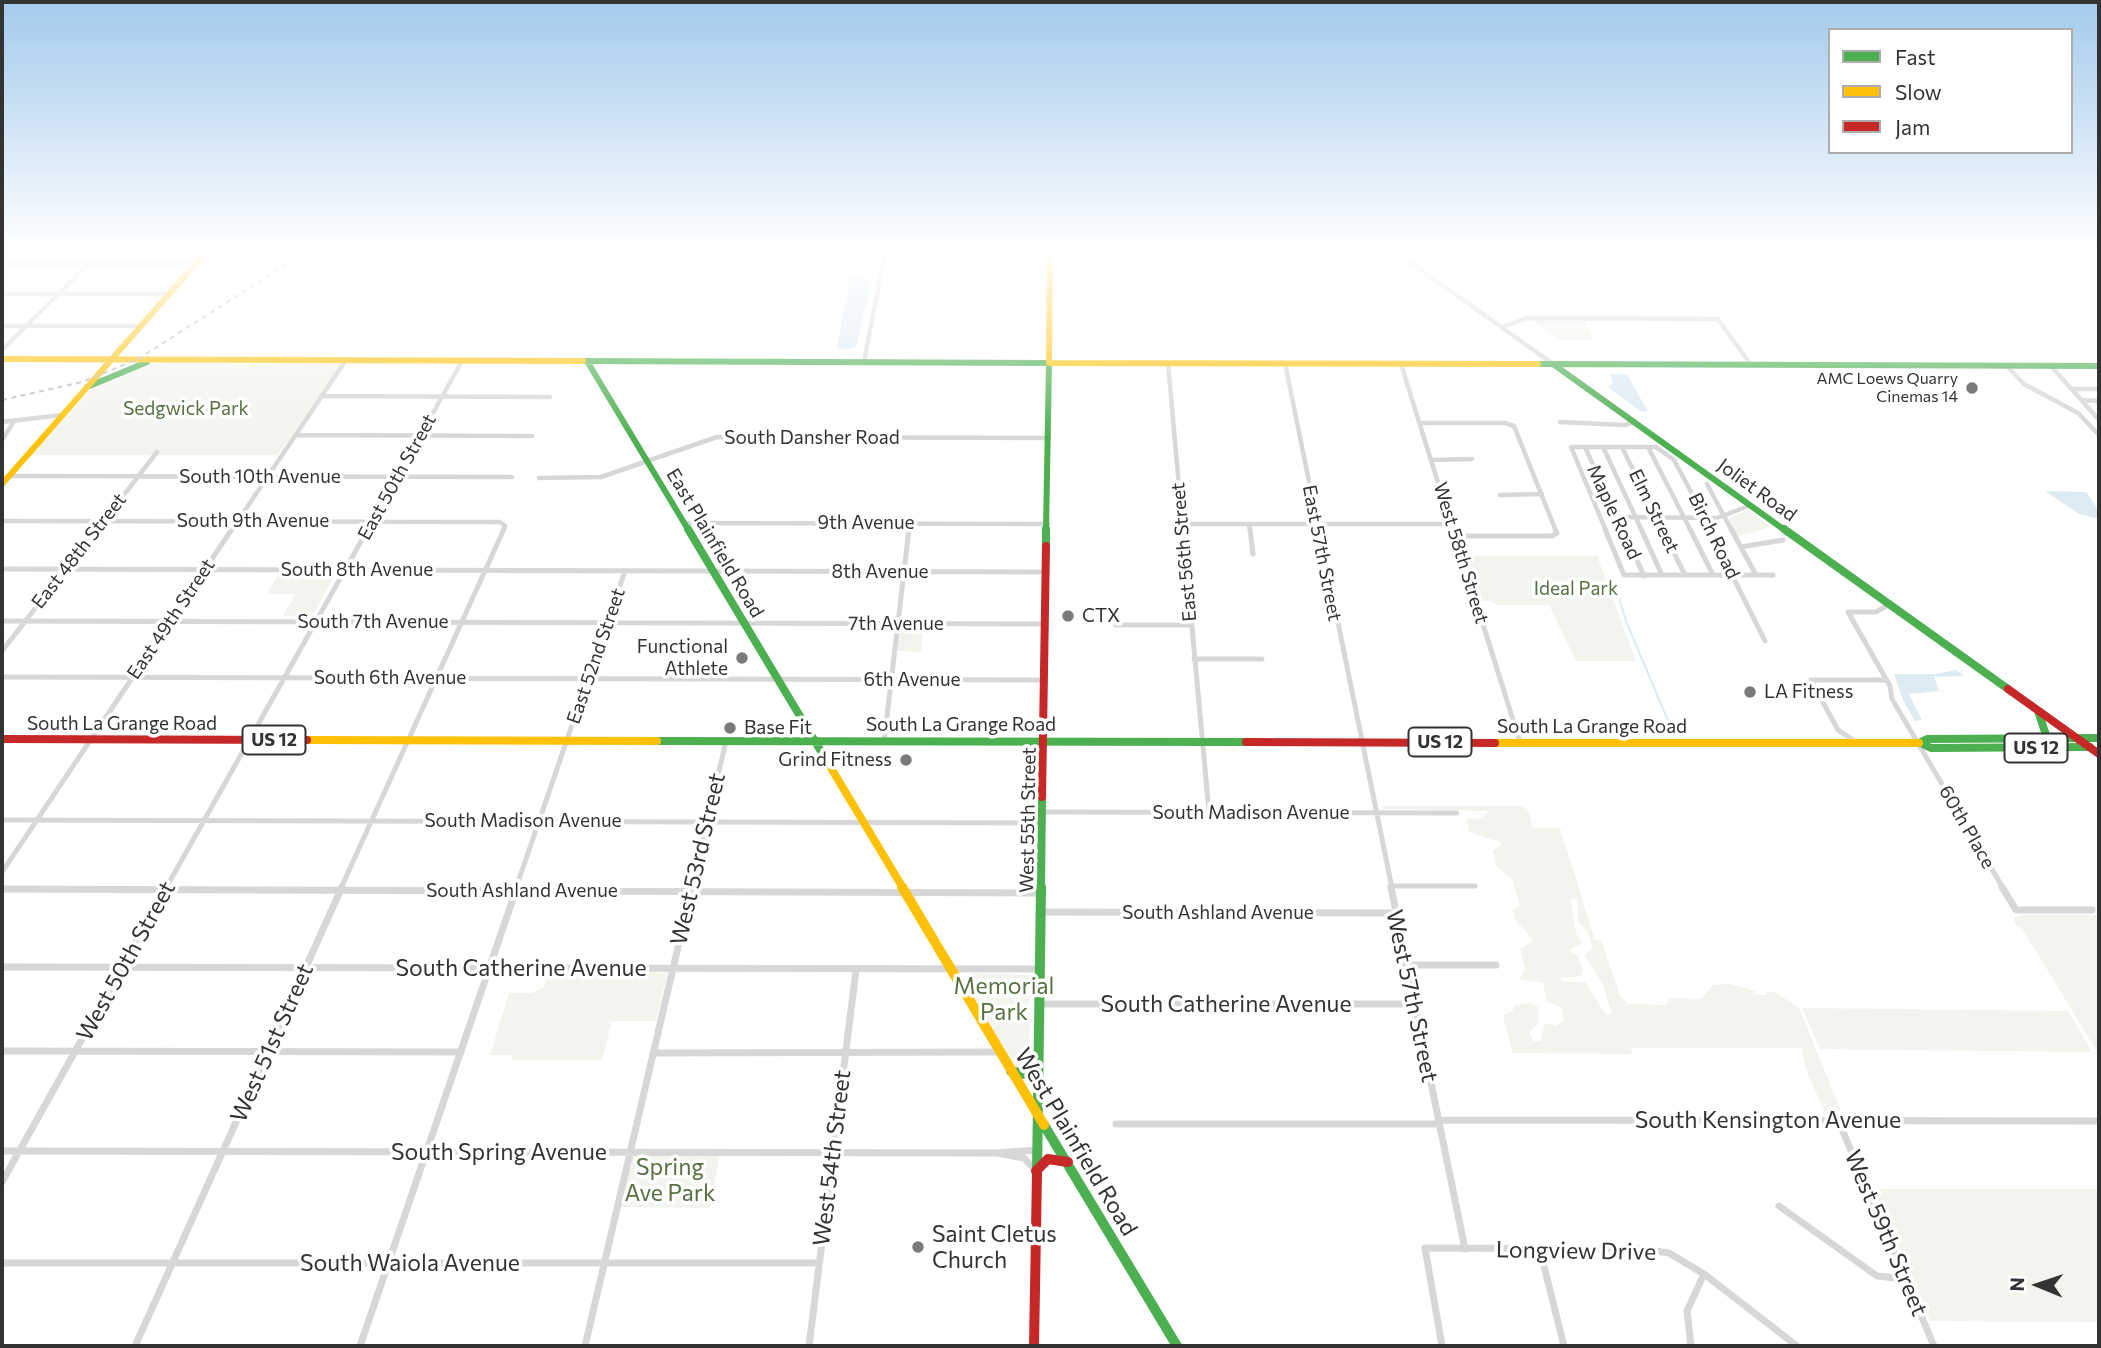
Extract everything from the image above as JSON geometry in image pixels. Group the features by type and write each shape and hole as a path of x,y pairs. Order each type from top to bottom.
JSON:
{"main road":[{"path":"2,484 150,315"},
{"name":"West 55th Street","path":"1034,1346 1050,315"},
{"path":"1050,345 1058,359 1089,363"},
{"path":"2,359 2099,366"},
{"path":"86,387 153,360"},
{"name":"East Plainfield Road","path":"587,361 815,741"},
{"name":"Joliet Road","path":"1553,364 2037,710 2095,747 2099,754"},
{"path":"2037,710 2045,725 2047,738"},
{"name":"South La Grange Road","path":"1919,743 1927,739 2099,738"},
{"name":"South La Grange Road","path":"2,739 1919,743 1931,748 2095,747"},
{"name":"West Plainfield Road","path":"815,741 1177,1346"},
{"path":"1011,1071 1024,1074 1037,1064"},
{"path":"1036,1171 1048,1159 1068,1162"}],"street":[{"path":"2,351 38,315"},
{"path":"864,362 873,315"},
{"name":"Joliet Road","path":"1485,315 1553,364"},
{"path":"1502,327 1527,318 1718,319 1751,365"},
{"path":"2,326 140,326"},
{"name":"East 49th Street","path":"2,872 346,360"},
{"name":"East 50th Street","path":"251,740 462,361"},
{"name":"East 56th Street","path":"1168,363 1209,812"},
{"name":"East 57th Street","path":"1285,363 1361,743"},
{"name":"West 58th Street","path":"1401,364 1520,742"},
{"path":"2007,366 2024,384 2078,412 2099,435"},
{"path":"2051,366 2099,419"},
{"path":"2072,389 2099,389"},
{"path":"321,397 550,397"},
{"path":"2082,400 2099,401"},
{"path":"2,422 61,415"},
{"path":"2,440 15,420"},
{"path":"1560,422 1624,425 1635,422"},
{"path":"1420,423 1512,424 1557,535 1456,536"},
{"path":"295,435 532,436"},
{"name":"South Dansher Road","path":"540,478 600,477 717,437 1049,438"},
{"path":"1713,575 1648,447 1571,447 1624,575 1644,576 1773,575"},
{"name":"Maple Road","path":"1585,447 1644,576"},
{"path":"1602,447 1662,575"},
{"name":"Elm Street","path":"1622,447 1685,575"},
{"name":"Birch Road","path":"1648,447 1656,447 1676,461 1733,571 1732,575 1765,641"},
{"name":"East 48th Street","path":"2,651 157,452"},
{"path":"1432,460 1472,459"},
{"name":"South 10th Avenue","path":"8,476 512,477"},
{"path":"1707,484 1725,516 1724,521 1756,575"},
{"path":"1500,495 1542,494"},
{"path":"1616,517 1706,518 1725,516 1751,505"},
{"name":"South 9th Avenue","path":"2,521 504,524"},
{"name":"9th Avenue","path":"684,523 1048,524"},
{"path":"884,742 910,523"},
{"name":"West 51st Street","path":"135,1346 504,524"},
{"path":"1182,524 1452,524"},
{"path":"1249,524 1253,554"},
{"path":"1741,547 1783,540"},
{"name":"South 8th Avenue","path":"2,569 713,571"},
{"name":"East 52nd Street","path":"360,1346 625,571"},
{"name":"8th Avenue","path":"713,571 1047,572"},
{"name":"60th Place","path":"1890,604 1876,612 1848,612 1886,680 1892,699 2016,910 2092,910"},
{"name":"South 7th Avenue","path":"2,621 744,624"},
{"name":"7th Avenue","path":"744,624 1047,624"},
{"path":"1116,625 1190,625"},
{"path":"1194,659 1262,659"},
{"name":"South 6th Avenue","path":"2,677 778,680"},
{"name":"6th Avenue","path":"778,680 1046,680"},
{"path":"1858,743 1838,730 1811,680 1886,680"},
{"path":"1833,743 1838,730"},
{"name":"West 50th Street","path":"2,1182 251,740"},
{"name":"West 53rd Street","path":"585,1346 726,741"},
{"name":"West 57th Street","path":"1361,743 1465,1249"},
{"name":"South Madison Avenue","path":"1044,812 1457,813"},
{"name":"South Madison Avenue","path":"2,820 1044,822"},
{"path":"1390,886 1475,886"},
{"name":"South Ashland Avenue","path":"2,889 1042,893"},
{"name":"South Ashland Avenue","path":"1041,912 1395,913"},
{"path":"1405,965 1496,965"},
{"name":"South Catherine Avenue","path":"2,967 1040,969"},
{"name":"West 54th Street","path":"808,1346 856,970"},
{"name":"South Catherine Avenue","path":"1039,1004 1413,1004"},
{"path":"2,1051 461,1052"},
{"path":"653,1052 999,1052"},
{"name":"West 59th Street","path":"1838,1120 1934,1346"},
{"name":"South Kensington Avenue","path":"1116,1124 2099,1121"},
{"name":"South Spring Avenue","path":"2,1151 997,1153 1036,1150"},
{"name":"South Spring Avenue","path":"997,1153 1024,1158 1036,1171"},
{"path":"1779,1206 1871,1272 1889,1280 1905,1279"},
{"name":"Longview Drive","path":"1442,1346 1425,1248 1656,1250 1682,1260 1704,1274 1797,1346"},
{"path":"1540,1250 1564,1346"},
{"name":"South Waiola Avenue","path":"2,1263 818,1263"},
{"path":"1691,1346 1687,1311 1704,1274"}],"green space":[{"path":"1532,320 1584,320 1594,340 1560,340"},
{"name":"Sedgwick Park","path":"148,364 341,364 278,455 31,455 93,388"},
{"path":"1748,510 1771,527 1735,537 1727,525 1730,518"},
{"name":"Ideal Park","path":"1464,556 1597,556 1636,661 1576,661 1549,605 1496,605 1491,601 1478,601"},
{"path":"279,574 336,574 312,616 283,616 296,594 267,594"},
{"path":"906,626 923,626 921,652 897,651 900,631"},
{"path":"1382,806 1522,806 1528,810 1533,828 1560,828 1595,940 1601,940 1620,995 1628,1004 1665,1005 1670,998 1701,999 1713,985 1730,984 1755,991 1757,995 1767,995 1766,991 1775,992 1799,1008 1841,1111 1824,1111 1806,1069 1802,1048 1631,1048 1632,1054 1513,1053 1503,1016 1513,1010 1515,1005 1530,1003 1538,1007 1539,1022 1529,1033 1533,1041 1540,1041 1545,1023 1556,1026 1564,1020 1561,1007 1547,1002 1543,983 1520,979 1525,968 1520,949 1533,941 1515,919 1513,910 1520,905 1512,879 1496,866 1493,851 1502,843 1469,832 1467,819 1481,818 1489,811 1383,809","holes":["1570,898 1577,899 1578,921 1588,932 1593,947 1584,955 1603,984 1612,1014 1606,1015 1585,982 1564,982 1560,978 1581,976 1583,969 1577,955 1569,950 1582,943 1576,933"]},
{"path":"2022,915 2099,915 2099,1055 2022,928 2017,927 2014,922 2014,918"},
{"path":"549,972 667,973 656,1021 612,1021 602,1060 511,1060 512,1055 490,1055 509,993 532,993 544,987"},
{"name":"Memorial Park","path":"972,973 1030,975 1029,1064 1026,1069 1016,1068 968,988 966,979"},
{"path":"1802,1008 2068,1011 2092,1052 1820,1049"},
{"name":"Spring Ave Park","path":"631,1153 720,1153 710,1208 619,1207"},
{"path":"1873,1189 2099,1189 2099,1322 1930,1321"}],"shaded area":[{"path":"843,315 864,315 856,347 840,350 837,347"},
{"path":"1610,374 1627,374 1648,412 1640,411 1608,387 1613,383"},
{"path":"2045,491 2086,492 2099,511 2099,519 2079,514"},
{"path":"1956,670 1964,676 1934,677 1939,691 1909,694 1922,720 1915,721 1903,700 1894,674 1936,674"}],"waterway":[{"path":"1618,594 1626,621 1674,735"}],"railway":[{"path":"2,400 82,382 138,359 207,315"}],"traffic: fast":[{"path":"583,361 1049,363 1046,546"},
{"path":"587,361 828,763"},
{"path":"87,387 147,362"},
{"path":"1538,364 1553,364 2008,689"},
{"path":"1553,364 2099,366"},
{"path":"2038,711 2047,738"},
{"path":"1919,743 1927,739 2099,738"},
{"path":"657,741 1246,742"},
{"path":"1921,743 1931,748 2090,747"},
{"path":"1037,1173 1042,797"},
{"path":"1011,1071 1024,1074 1037,1064"},
{"path":"1044,1125 1177,1346"}],"traffic: slow":[{"path":"2,484 151,315"},
{"path":"1049,315 1049,363 1538,364"},
{"path":"2,359 583,361"},
{"path":"307,740 657,741"},
{"path":"1495,743 1919,743"},
{"path":"828,763 1044,1125"}],"traffic: jam":[{"path":"1042,797 1046,546"},
{"path":"2008,689 2099,754"},
{"path":"2,739 307,740"},
{"path":"1246,742 1495,743"},
{"path":"1036,1171 1048,1159 1068,1162"},
{"path":"1034,1346 1037,1173"}],"place":[{"name":"AMC Loews Quarry Cinemas 14","path":"1972,388"},
{"name":"CTX","path":"1068,616"},
{"name":"Functional Athlete","path":"742,658"},
{"name":"LA Fitness","path":"1750,692"},
{"name":"Base Fit","path":"730,728"},
{"name":"Grind Fitness","path":"906,760"},
{"name":"Saint Cletus Church","path":"918,1247"}]}
